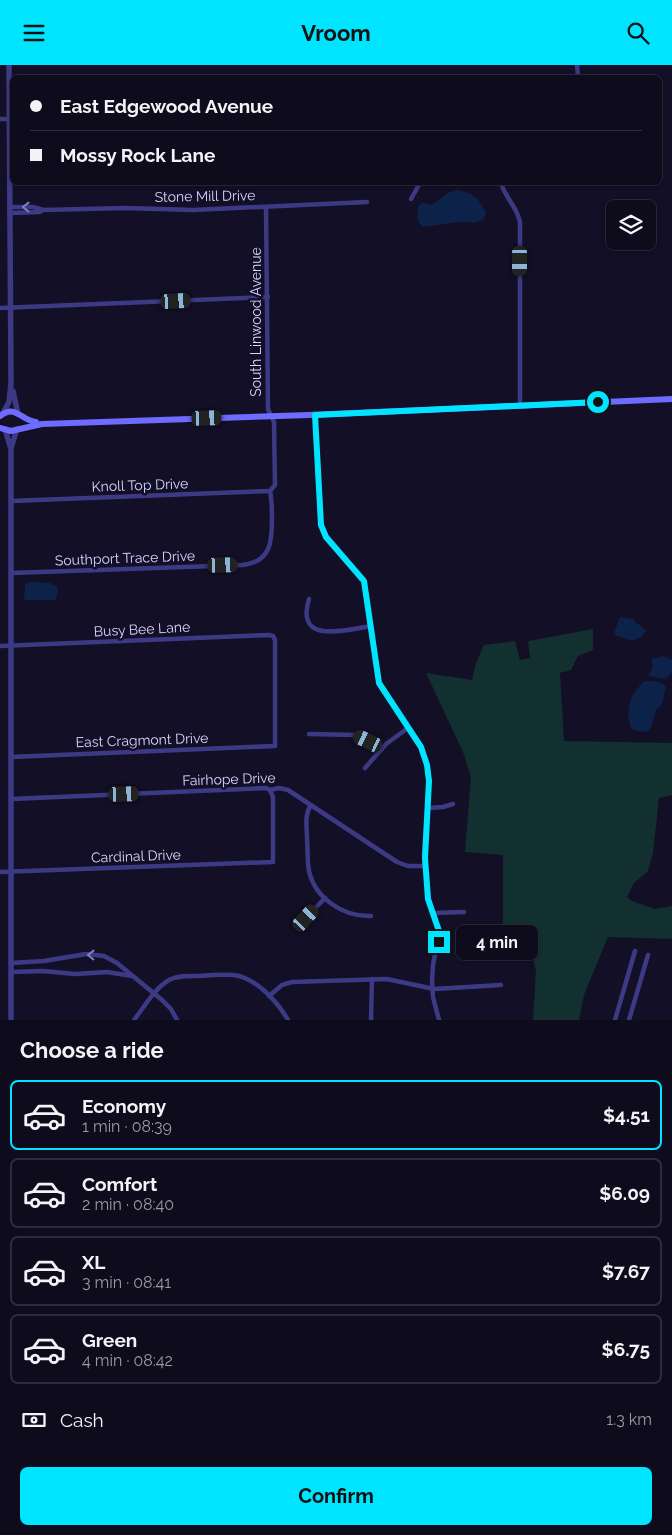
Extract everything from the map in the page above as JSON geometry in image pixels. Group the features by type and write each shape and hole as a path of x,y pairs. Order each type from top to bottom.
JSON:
{"main road":[{"path":"42,424 27,420 12,411 2,415 1,422 2,428 11,431 42,424 315,415 672,399"},
{"path":"17,429 21,423 18,414"}],"street":[{"path":"9,65 10,92"},
{"path":"2,415 9,402 11,384 10,164"},
{"path":"411,199 419,185"},
{"path":"502,185 505,194 517,211 520,223 520,405"},
{"name":"Stone Mill Drive","path":"9,210 32,207 44,210 125,208 193,210 367,202"},
{"name":"South Linwood Avenue","path":"266,207 268,409 274,422 275,485 270,491 272,498 272,535 271,545 266,553"},
{"path":"0,308 268,297"},
{"path":"11,384 18,414"},
{"path":"315,415 321,525 326,537 364,581 379,683 421,747 427,765 429,781 424,850 428,899 440,937 432,968 432,988 438,1020"},
{"path":"2,428 10,448 11,501 11,1020"},
{"path":"10,448 17,429"},
{"name":"Knoll Top Drive","path":"11,501 270,491"},
{"name":"Southport Trace Drive","path":"11,573 249,564 256,562 266,553"},
{"path":"309,599 306,610 308,622 316,631 326,633 371,627"},
{"name":"Busy Bee Lane","path":"0,645 273,636 276,652 275,746"},
{"path":"365,768 382,749 408,728"},
{"path":"309,734 356,735 382,749"},
{"name":"East Cragmont Drive","path":"11,757 275,746"},
{"name":"Fairhope Drive","path":"11,799 266,788 270,790 279,787 311,805 397,862 408,866 425,866"},
{"name":"Cardinal Drive","path":"0,872 273,862 273,797 270,790"},
{"path":"428,807 443,807 453,803"},
{"path":"311,805 306,818 309,866 315,886 325,899 338,908 353,914 371,916"},
{"path":"306,918 325,899"},
{"path":"433,913 464,912"},
{"path":"615,1020 635,951"},
{"path":"11,963 44,961 93,954 104,956 117,963 155,994 169,1007 177,1019"},
{"path":"629,1020 648,955"},
{"path":"11,972 43,971 75,974 107,972 133,976"},
{"path":"134,1020 165,983 176,977 231,975 254,983 269,996 288,1020"},
{"path":"371,1020 372,979"},
{"path":"269,996 281,986 292,982 391,979 432,988 501,985"}],"green space":[{"path":"593,629 593,650 578,656 571,670 560,673 564,741 672,743 672,795 659,798 653,853 648,871 634,883 627,897 632,901 655,909 672,906 672,939 608,937 584,995 579,1020 533,1020 536,971 533,958 503,938 503,855 465,852 471,777 463,752 426,673 472,680 476,663 484,645 515,641 520,660 530,658 528,641"}],"water":[{"path":"459,190 473,195 478,200 486,212 484,219 474,223 459,222 423,227 421,225 418,218 418,206 423,203 432,205 449,192"},
{"path":"29,582 50,583 57,587 58,592 55,600 24,600 25,584"},
{"path":"620,617 633,619 646,631 642,636 632,641 615,635"},
{"path":"663,656 672,660 672,672 666,679 648,676 653,666 651,659"},
{"path":"644,681 659,682 666,687 662,704 656,710 651,727 647,732 636,731 631,728 629,721 629,708 632,697"}],"route":[{"path":"439,942 439,931 428,899 424,850 429,773 421,747 379,683 364,581 326,537 321,525 315,415 598,402"}]}
